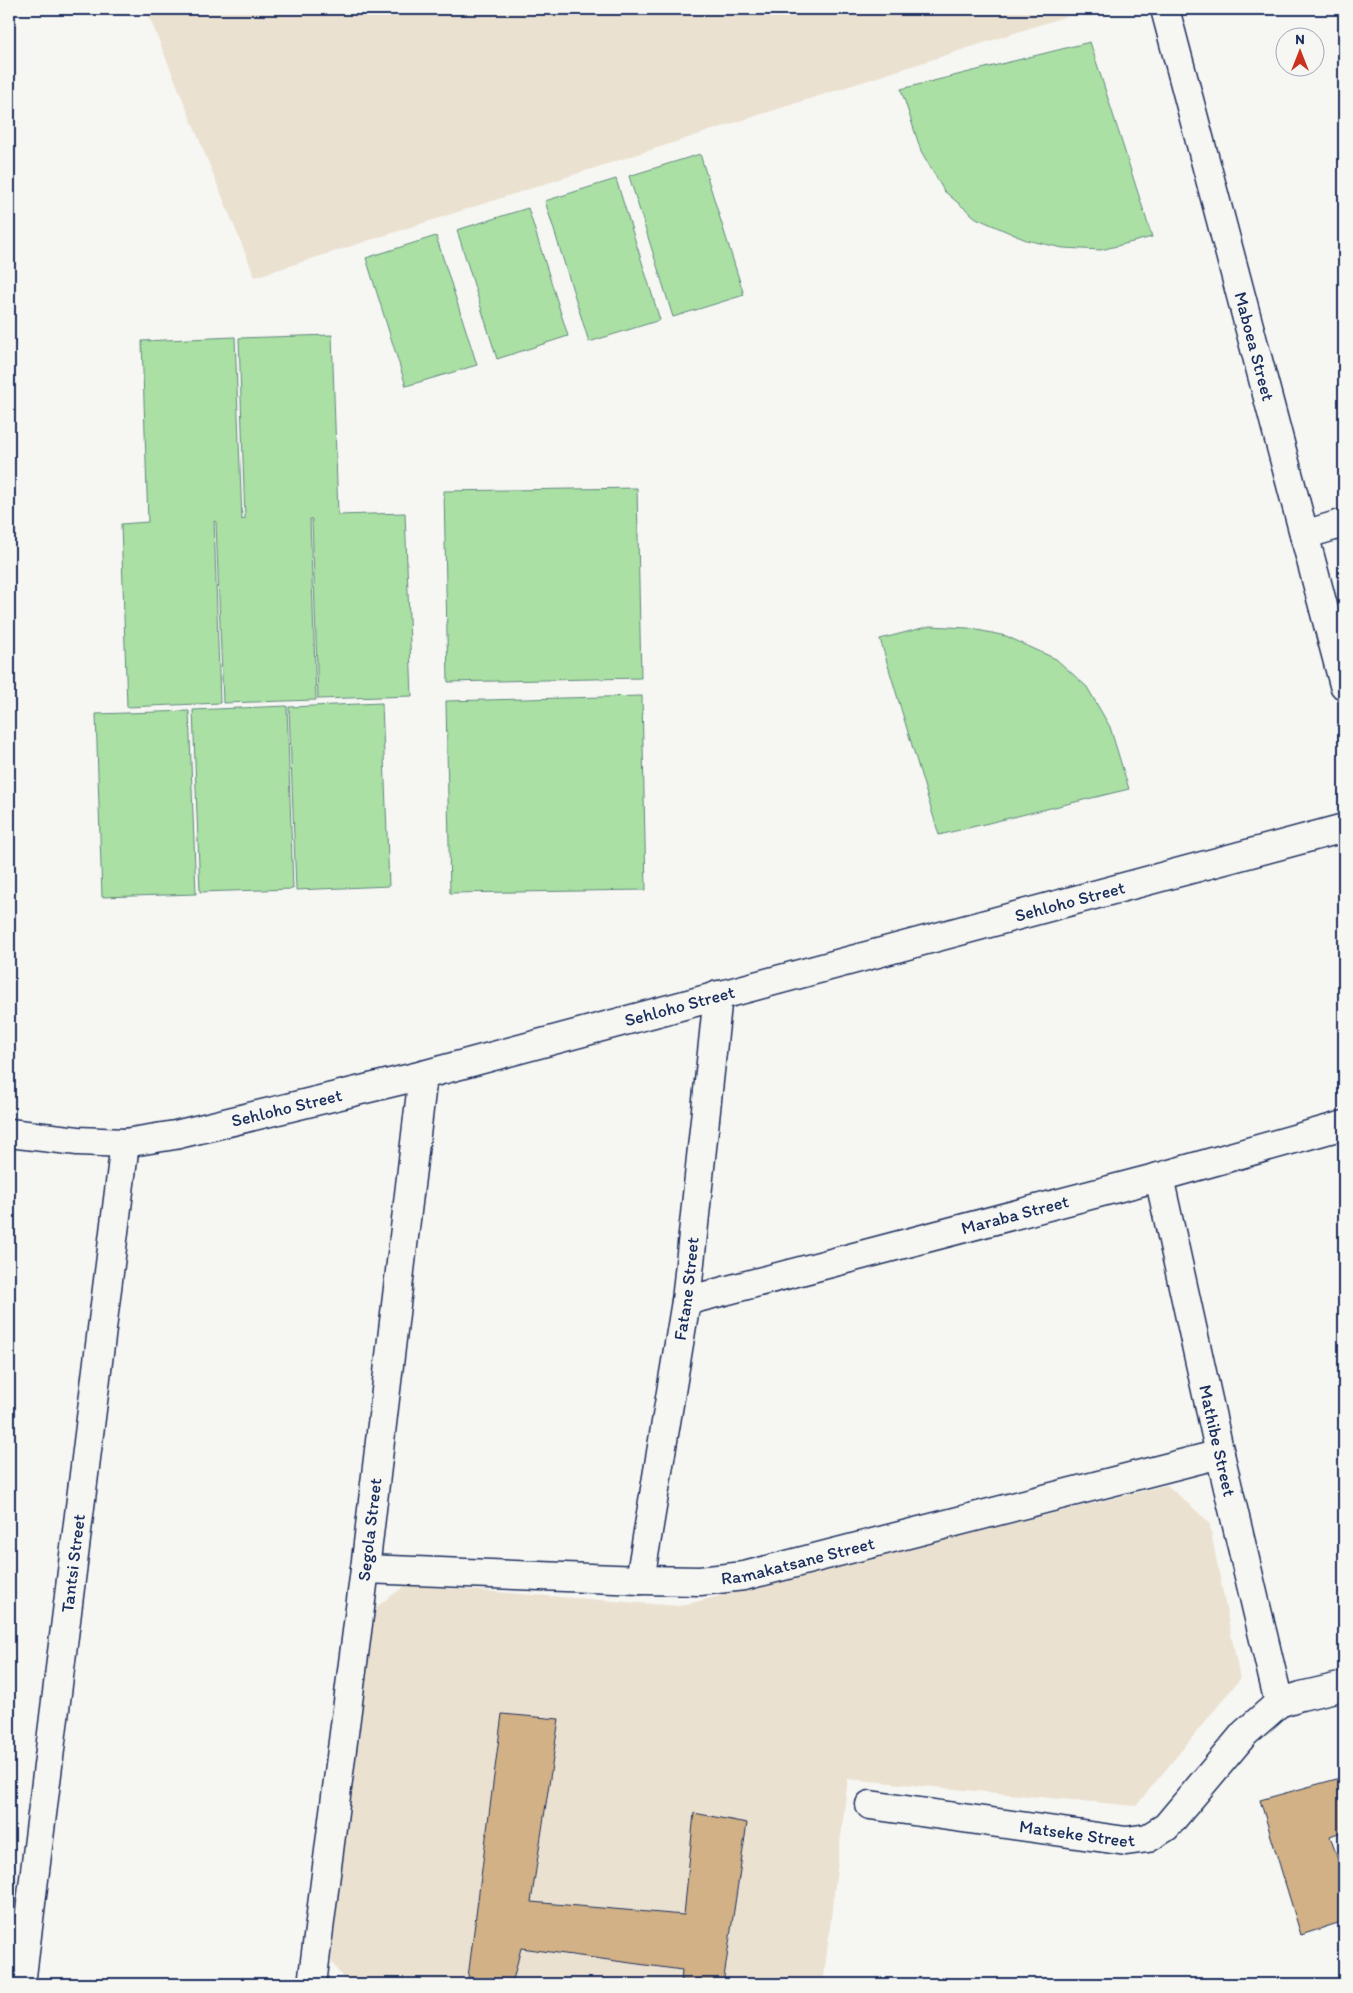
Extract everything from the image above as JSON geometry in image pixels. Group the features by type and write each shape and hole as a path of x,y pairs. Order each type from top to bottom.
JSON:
{"street":[{"name":"Maboea Street","path":"1165,9 1344,684"},
{"path":"1304,534 1344,523"},
{"name":"Sehloho Street","path":"9,1133 78,1141 124,1143 175,1135 423,1075 1344,828"},
{"name":"Fatane Street","path":"640,1580 686,1301 718,995"},
{"name":"Segola Street","path":"312,1984 365,1569 423,1075"},
{"name":"Maraba Street","path":"686,1301 1159,1177 1344,1125"},
{"name":"Tantsi Street","path":"20,1984 124,1143"},
{"name":"Mathibe Street","path":"1159,1177 1220,1454 1280,1703"},
{"name":"Ramakatsane Street","path":"365,1569 640,1580 700,1581 744,1576 1220,1454"},
{"name":"Matseke Street","path":"870,1805 1126,1841 1148,1838 1166,1828 1246,1733 1280,1703 1344,1686"}],"shaded area":[{"path":"146,9 1089,9 255,277"},
{"path":"1167,1485 1209,1522 1240,1679 1136,1806 848,1779 823,1984 347,1984 331,1961 371,1611 406,1585 679,1606"}],"green space":[{"path":"1090,42 1152,237 1101,250 1063,248 1026,240 976,218 944,191 921,151 901,89"},
{"path":"700,154 744,295 673,317 629,176"},
{"path":"616,179 660,320 589,342 545,201"},
{"path":"528,208 568,336 497,359 457,230"},
{"path":"436,236 477,365 406,386 366,258"},
{"path":"332,335 338,515 405,513 412,696 318,699 312,519 310,519 316,700 223,703 216,522 214,521 220,703 127,707 121,524 148,522 142,341 235,337 242,520 245,519 239,338"},
{"path":"637,488 641,678 448,682 444,491"},
{"path":"930,626 968,628 1006,636 1056,659 1087,687 1110,727 1129,789 939,835 880,639"},
{"path":"642,696 646,890 450,893 446,701"},
{"path":"382,703 389,886 296,890 289,707"},
{"path":"287,706 293,889 200,892 193,710"},
{"path":"189,711 196,894 102,897 96,714"}],"building":[{"path":"502,1714 559,1719 531,1902 684,1915 694,1813 747,1823 723,1984 681,1984 682,1970 521,1948 512,1984 468,1977"},
{"path":"1344,1777 1344,1831 1330,1836 1344,1878 1344,1921 1301,1935 1260,1800"}]}
